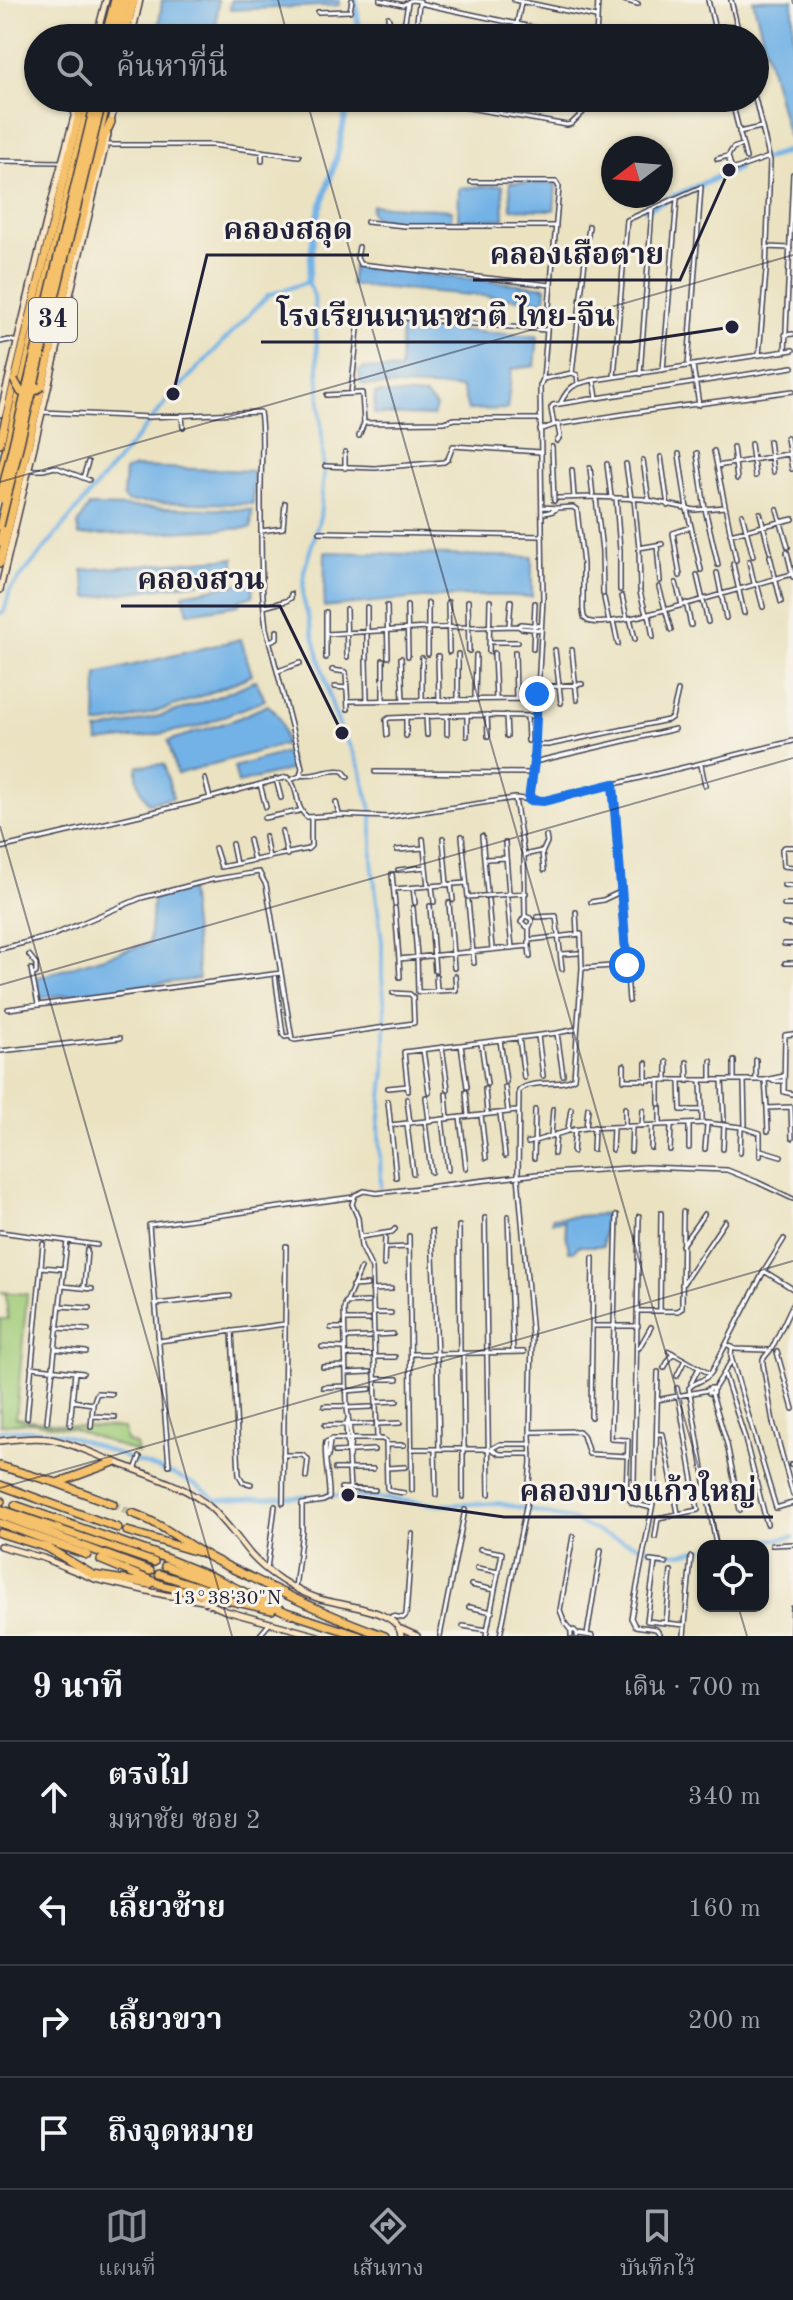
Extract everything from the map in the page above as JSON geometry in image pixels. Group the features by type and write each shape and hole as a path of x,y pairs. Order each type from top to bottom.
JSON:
{"highway":[{"path":"112,24 118,0"},
{"path":"121,24 127,0"},
{"path":"128,24 134,0"},
{"path":"0,443 78,112"},
{"name":"34","path":"0,476 87,112"},
{"path":"0,499 93,112"},
{"path":"0,526 104,112"},
{"name":"34","path":"0,542 104,112"},
{"path":"104,143 106,112"},
{"path":"0,563 72,261 111,122"},
{"path":"14,380 21,392 30,394 42,386"},
{"path":"57,1483 114,1462"},
{"path":"0,1466 113,1504"},
{"path":"0,1485 118,1528"},
{"path":"15,1505 188,1566 290,1614"},
{"path":"0,1509 154,1562"},
{"path":"132,1513 146,1517 202,1553"},
{"path":"0,1515 150,1571"},
{"path":"0,1523 87,1555"},
{"path":"127,1531 202,1553 283,1593 385,1636"},
{"path":"0,1533 48,1548 93,1575 164,1586 290,1614 360,1636"},
{"path":"101,1560 164,1586"},
{"path":"165,1566 248,1595"},
{"path":"159,1574 212,1591 227,1600"}],"main road":[{"path":"100,24 106,0"},
{"path":"134,24 140,0"},
{"name":"34","path":"0,414 61,162 77,112"},
{"path":"111,122 113,112"},
{"name":"34","path":"0,590 104,143"},
{"path":"0,1441 31,1438 61,1442 188,1491 214,1511 267,1569 295,1588 318,1599 370,1611 390,1619 401,1633 417,1636"},
{"path":"0,1546 43,1558 95,1579 203,1601 226,1611 318,1636"}],"street":[{"path":"318,12 350,11 352,0"},
{"path":"380,0 403,5 411,0 420,1 517,24 522,1"},
{"path":"514,0 596,17"},
{"path":"596,24 598,0"},
{"path":"624,0 638,4"},
{"path":"708,0 714,24"},
{"path":"731,0 737,24"},
{"path":"416,24 420,1"},
{"path":"400,24 404,23 408,3"},
{"path":"388,17 390,24"},
{"path":"494,112 569,125 583,112"},
{"path":"734,112 746,158"},
{"path":"758,112 769,159 767,247 759,355"},
{"path":"739,132 761,127"},
{"path":"104,143 212,145 299,156"},
{"path":"717,159 728,156 733,148 742,145"},
{"path":"262,151 262,161"},
{"path":"728,156 731,170 769,159"},
{"path":"0,161 61,162"},
{"path":"785,352 793,174"},
{"path":"471,182 525,180 556,182 559,187 548,330 540,386 543,510 541,628 529,800"},
{"path":"614,377 627,220 701,187 690,366 699,405"},
{"path":"663,370 677,198"},
{"path":"640,374 653,209"},
{"path":"367,222 405,226 556,226"},
{"path":"572,373 589,226"},
{"path":"359,247 357,258 360,264 551,285"},
{"path":"767,247 790,248"},
{"path":"335,312 548,330"},
{"path":"347,319 359,320 351,393"},
{"path":"785,335 793,334"},
{"path":"0,342 17,342"},
{"path":"560,403 566,391 578,383 793,350"},
{"path":"557,441 560,437 551,408 553,405 793,367"},
{"path":"543,379 572,373 577,375 578,383"},
{"path":"594,380 597,398"},
{"path":"540,430 631,413 793,391"},
{"path":"327,395 363,395 364,423 359,436"},
{"path":"42,412 149,417 260,412 264,607 302,768 301,775"},
{"path":"182,415 183,427"},
{"path":"364,423 539,419"},
{"path":"787,438 792,469"},
{"path":"769,441 773,472"},
{"path":"751,444 755,476"},
{"path":"325,466 375,468 444,462 453,446 540,452"},
{"path":"552,447 555,498"},
{"path":"733,447 737,479"},
{"path":"714,451 744,613"},
{"path":"345,452 345,468"},
{"path":"697,453 705,509 718,565"},
{"path":"717,466 791,453"},
{"path":"679,454 701,570"},
{"path":"661,457 668,506"},
{"path":"643,460 649,501"},
{"path":"83,478 88,462"},
{"path":"607,464 620,550 620,590"},
{"path":"626,464 639,548 640,591 653,637"},
{"path":"29,470 55,467 89,480"},
{"path":"590,468 602,551 603,596 618,644"},
{"path":"572,470 574,497"},
{"path":"542,496 555,498"},
{"path":"542,501 594,497 649,501 687,509 724,507"},
{"path":"261,531 283,528 285,503"},
{"path":"543,510 573,507 577,510 583,564 584,616 589,621 611,622 793,575 777,509"},
{"path":"760,513 781,602"},
{"path":"742,514 753,556"},
{"path":"730,534 793,519"},
{"path":"680,576 673,533 691,527"},
{"path":"320,532 543,536"},
{"path":"639,548 660,545 660,584 671,630"},
{"path":"749,561 763,607"},
{"path":"717,573 726,618"},
{"path":"697,575 708,622"},
{"path":"676,583 691,625"},
{"path":"264,607 286,601 291,594"},
{"path":"622,596 635,639"},
{"path":"468,601 469,651"},
{"path":"490,601 490,642 496,699"},
{"path":"509,626 511,601"},
{"path":"448,602 449,652"},
{"path":"428,603 428,654"},
{"path":"533,649 535,603"},
{"path":"387,606 388,657"},
{"path":"407,606 408,656"},
{"path":"367,607 367,700"},
{"path":"346,609 347,657"},
{"path":"326,612 326,658"},
{"path":"326,634 448,627 541,628"},
{"path":"270,641 277,638 277,631"},
{"path":"490,642 518,642"},
{"path":"555,650 561,703"},
{"path":"572,650 577,700"},
{"path":"515,652 516,699"},
{"path":"458,654 458,699"},
{"path":"475,698 476,655"},
{"path":"438,656 439,699"},
{"path":"401,658 403,700"},
{"path":"422,658 422,699"},
{"path":"383,660 383,700"},
{"path":"278,671 300,663"},
{"path":"332,670 346,672 348,709"},
{"path":"537,687 582,684"},
{"path":"335,687 347,688"},
{"path":"535,745 548,745 668,720 672,717 678,691"},
{"path":"522,699 526,695 537,694"},
{"path":"348,701 537,700"},
{"path":"467,715 467,736"},
{"path":"487,715 488,736"},
{"path":"506,715 507,736"},
{"path":"426,716 427,735"},
{"path":"447,716 447,734"},
{"path":"527,716 528,741"},
{"path":"387,735 387,719 536,716"},
{"path":"406,717 406,736"},
{"path":"534,762 675,729"},
{"path":"0,848 287,777 291,780 304,815 379,818 515,798 544,801 793,741"},
{"path":"701,764 705,785"},
{"path":"291,780 301,775 334,770 343,771 348,777"},
{"path":"375,772 533,773"},
{"path":"205,779 210,798"},
{"path":"276,779 281,798"},
{"path":"260,784 266,807"},
{"path":"613,784 629,1001"},
{"path":"515,798 526,893 525,916 521,922 529,927"},
{"path":"336,802 339,815"},
{"path":"264,818 301,811"},
{"path":"215,848 219,866 287,855 311,847 311,817"},
{"path":"282,831 287,855"},
{"path":"265,836 269,858"},
{"path":"462,836 468,897 526,893"},
{"path":"482,836 487,892"},
{"path":"544,870 542,851 547,842 546,836"},
{"path":"443,838 451,902 454,968"},
{"path":"423,839 432,904 437,991"},
{"path":"249,840 254,861"},
{"path":"505,843 512,948"},
{"path":"232,844 236,864"},
{"path":"793,847 782,849 783,866 793,867"},
{"path":"397,850 424,848"},
{"path":"524,855 542,851"},
{"path":"485,859 506,858"},
{"path":"398,870 426,867"},
{"path":"0,949 51,936 141,898 211,880 259,872 266,885 290,1036"},
{"path":"392,874 400,977"},
{"path":"394,889 466,883"},
{"path":"784,885 793,886"},
{"path":"413,888 418,992 456,990 455,976"},
{"path":"591,902 620,892"},
{"path":"488,900 492,949"},
{"path":"468,901 474,963"},
{"path":"784,905 793,905"},
{"path":"576,912 577,934"},
{"path":"525,916 532,921 529,927 530,957"},
{"path":"537,917 556,916 562,969"},
{"path":"784,924 793,925"},
{"path":"399,959 512,948 577,934 581,934 582,938 572,1081 522,1086 519,1091 524,1142 518,1176 532,1336 531,1454 527,1502 500,1636"},
{"path":"784,944 793,944"},
{"path":"561,954 578,953"},
{"path":"29,955 36,964 36,973 32,975"},
{"path":"785,963 793,963"},
{"path":"582,968 627,965"},
{"path":"31,969 38,1004"},
{"path":"8,1009 281,973"},
{"path":"275,974 283,1035 295,1040 414,1023 413,997 393,993"},
{"path":"388,1088 408,1089 404,1053 576,1031"},
{"path":"557,1033 563,1075"},
{"path":"793,1034 785,1035 784,1079 784,1092 793,1094"},
{"path":"538,1036 543,1076"},
{"path":"0,1051 120,1038"},
{"path":"519,1038 524,1078"},
{"path":"500,1040 508,1112"},
{"path":"481,1043 487,1114"},
{"path":"461,1045 468,1117"},
{"path":"442,1047 448,1119"},
{"path":"423,1050 429,1092"},
{"path":"756,1060 756,1079"},
{"path":"711,1061 711,1080"},
{"path":"734,1061 734,1079"},
{"path":"667,1062 667,1081"},
{"path":"687,1062 688,1081"},
{"path":"646,1063 646,1081"},
{"path":"624,1065 624,1080 784,1079"},
{"path":"740,1153 743,1079"},
{"path":"768,1079 768,1131"},
{"path":"701,1080 702,1120"},
{"path":"722,1080 723,1149"},
{"path":"659,1081 660,1124"},
{"path":"680,1081 681,1110"},
{"path":"426,1097 431,1172"},
{"path":"407,1099 413,1173"},
{"path":"388,1101 396,1177"},
{"path":"767,1108 791,1107 792,1138"},
{"path":"586,1128 588,1108"},
{"path":"625,1108 625,1127"},
{"path":"553,1109 554,1154"},
{"path":"568,1131 571,1109"},
{"path":"534,1158 535,1110"},
{"path":"642,1126 643,1110"},
{"path":"674,1110 702,1110"},
{"path":"390,1125 519,1111"},
{"path":"500,1113 505,1156"},
{"path":"481,1115 486,1158"},
{"path":"460,1117 466,1168"},
{"path":"442,1119 448,1170"},
{"path":"705,1149 707,1123"},
{"path":"524,1142 594,1127 724,1123 760,1133 760,1156"},
{"path":"670,1150 671,1124"},
{"path":"689,1124 689,1148"},
{"path":"651,1148 652,1125"},
{"path":"593,1150 594,1127"},
{"path":"631,1151 632,1127"},
{"path":"612,1150 613,1128"},
{"path":"573,1152 575,1129"},
{"path":"760,1150 781,1156"},
{"path":"169,1465 149,1225 354,1197 364,1191 377,1193 518,1176 645,1167 718,1169 757,1182 793,1199"},
{"path":"354,1197 352,1204 358,1218 361,1246 372,1269 374,1424 380,1439"},
{"path":"638,1311 681,1310 683,1212"},
{"path":"660,1311 661,1213"},
{"path":"682,1245 704,1214"},
{"path":"617,1215 611,1439 627,1438 626,1495 632,1503 652,1508"},
{"path":"508,1216 513,1352"},
{"path":"634,1481 639,1216"},
{"path":"485,1218 489,1494"},
{"path":"682,1285 725,1221"},
{"path":"459,1226 463,1497"},
{"path":"360,1237 395,1229"},
{"path":"432,1231 437,1354 436,1495"},
{"path":"0,1232 97,1245"},
{"path":"409,1236 412,1490"},
{"path":"384,1265 385,1237"},
{"path":"715,1540 689,1388 710,1374 784,1239"},
{"path":"47,1422 67,1241"},
{"path":"27,1418 43,1244"},
{"path":"283,1502 286,1246"},
{"path":"385,1248 409,1247"},
{"path":"84,1288 87,1250"},
{"path":"591,1417 593,1258"},
{"path":"41,1267 64,1269"},
{"path":"350,1488 344,1320 345,1303 361,1268"},
{"path":"764,1271 793,1289"},
{"path":"352,1286 367,1285"},
{"path":"62,1286 92,1289"},
{"path":"372,1290 391,1289"},
{"path":"156,1304 230,1296"},
{"path":"345,1303 368,1302"},
{"path":"793,1304 772,1348 763,1359 773,1422 793,1495"},
{"path":"60,1306 90,1308"},
{"path":"373,1313 391,1313"},
{"path":"344,1320 369,1320"},
{"path":"159,1341 285,1324"},
{"path":"592,1326 638,1326"},
{"path":"637,1352 651,1327"},
{"path":"57,1328 88,1330"},
{"path":"331,1328 344,1328"},
{"path":"232,1331 239,1475 243,1482 251,1484"},
{"path":"344,1338 393,1334"},
{"path":"726,1344 735,1349 767,1350"},
{"path":"322,1347 344,1348"},
{"path":"732,1347 731,1357 776,1508 793,1503"},
{"path":"55,1349 86,1352"},
{"path":"410,1354 524,1352"},
{"path":"664,1368 671,1352 710,1374"},
{"path":"777,1352 793,1409"},
{"path":"345,1355 395,1357"},
{"path":"677,1376 685,1360"},
{"path":"730,1363 713,1391 740,1510"},
{"path":"323,1367 345,1366"},
{"path":"31,1367 83,1373"},
{"path":"691,1383 699,1368"},
{"path":"70,1425 75,1372"},
{"path":"345,1373 370,1372"},
{"path":"658,1372 655,1493 631,1620 635,1626 656,1629 661,1636"},
{"path":"724,1373 767,1524"},
{"path":"375,1380 397,1379"},
{"path":"323,1387 370,1389"},
{"path":"655,1537 658,1518 698,1510 677,1388"},
{"path":"657,1400 713,1391"},
{"path":"91,1427 97,1393 112,1394"},
{"path":"72,1401 93,1404"},
{"path":"376,1402 397,1401"},
{"path":"324,1406 371,1407"},
{"path":"92,1416 115,1417"},
{"path":"325,1425 400,1423"},
{"path":"530,1432 579,1431 589,1454 627,1456"},
{"path":"657,1434 663,1434 678,1513"},
{"path":"295,1588 302,1504 327,1501 329,1498 324,1445 328,1440 385,1440 389,1490 404,1493"},
{"path":"411,1449 490,1449 500,1444 531,1444"},
{"path":"386,1445 404,1445"},
{"path":"490,1449 500,1454 531,1454"},
{"path":"335,1452 374,1450"},
{"path":"283,1455 305,1457 308,1463 306,1477"},
{"path":"135,1470 140,1457"},
{"path":"387,1468 405,1467"},
{"path":"335,1469 373,1469"},
{"path":"341,1488 375,1490"},
{"path":"267,1569 275,1506"},
{"path":"440,1636 465,1510"},
{"path":"390,1619 392,1616 403,1618 406,1615 412,1534"},
{"path":"573,1536 560,1610 571,1634 575,1630 577,1635 592,1636"},
{"path":"772,1545 793,1544"},
{"path":"480,1549 502,1553 486,1636"},
{"path":"587,1635 601,1550"},
{"path":"684,1636 691,1557"},
{"path":"666,1563 652,1562 647,1621 685,1625"},
{"path":"477,1568 499,1572"},
{"path":"666,1623 671,1571"},
{"path":"471,1585 496,1590"},
{"path":"469,1607 492,1612"},
{"path":"792,1636 793,1608"},
{"path":"259,1636 270,1623"},
{"path":"463,1626 487,1630"}],"green space":[{"path":"0,1292 27,1294 16,1418 80,1427 124,1428 126,1441 136,1445 138,1453 73,1429 30,1422 0,1425 0,1319 8,1319 6,1294"}],"water":[{"path":"162,0 218,0 217,24 159,24"},
{"path":"231,0 340,0 340,5 230,10"},
{"path":"753,0 793,0 793,136 788,137 769,63 769,24 759,24"},
{"path":"510,182 556,184 554,210 511,209"},
{"path":"503,185 504,219 458,220 459,188"},
{"path":"372,205 452,210 451,220 411,222 374,218"},
{"path":"353,267 546,287 545,301 351,285"},
{"path":"401,327 538,336 535,366 512,369 507,409 468,410 462,388 364,385 360,382 359,371 364,368 400,370"},
{"path":"375,393 426,396 436,407 433,416 374,414"},
{"path":"134,467 254,471 253,504 127,502 123,497 125,471"},
{"path":"89,506 252,510 251,528 79,536 78,524"},
{"path":"325,552 532,557 532,597 454,597 324,607"},
{"path":"234,558 234,578 88,598 82,570"},
{"path":"252,583 253,596 240,600 239,605 188,613 183,594"},
{"path":"241,639 252,675 155,712 96,725 97,674"},
{"path":"256,680 265,700 197,727 98,742 97,731 178,710"},
{"path":"268,705 281,722 285,744 177,774 168,741 234,720"},
{"path":"287,752 292,769 238,783 234,767"},
{"path":"164,764 173,798 148,803 138,781 138,766"},
{"path":"189,889 199,979 40,998 36,978 149,943 153,899"},
{"path":"606,1214 603,1246 578,1246 575,1251 569,1251 564,1221 552,1222 552,1218"}],"waterway":[{"path":"355,0 358,24"},
{"path":"308,282 315,225 337,156 346,112"},
{"path":"764,159 793,149"},
{"path":"646,209 738,168"},
{"path":"0,613 4,612 10,590 173,394 268,295 308,282 314,296 324,473 320,517 304,571 303,598 333,709 360,768 372,812 372,861 382,942 385,1007 385,1069 379,1126 381,1187"},
{"path":"0,1431 42,1431 74,1438 185,1480 217,1500 348,1495 441,1505 499,1503 570,1519 605,1535 666,1554 697,1550"},
{"path":"769,1540 793,1537"}],"tunnel":[{"path":"113,1504 132,1513"}],"place":[{"name":"คลองเสือตาย","path":"729,170"},
{"name":"โรงเรียนนานาชาติ ไทย-จีน","path":"732,327"},
{"name":"คลองสลุด","path":"173,394"},
{"name":"คลองสวน","path":"342,733"},
{"name":"คลองบางแก้วใหญ่","path":"348,1495"}],"route":[{"path":"537,694 529,800 544,801 613,784 627,965"}]}
